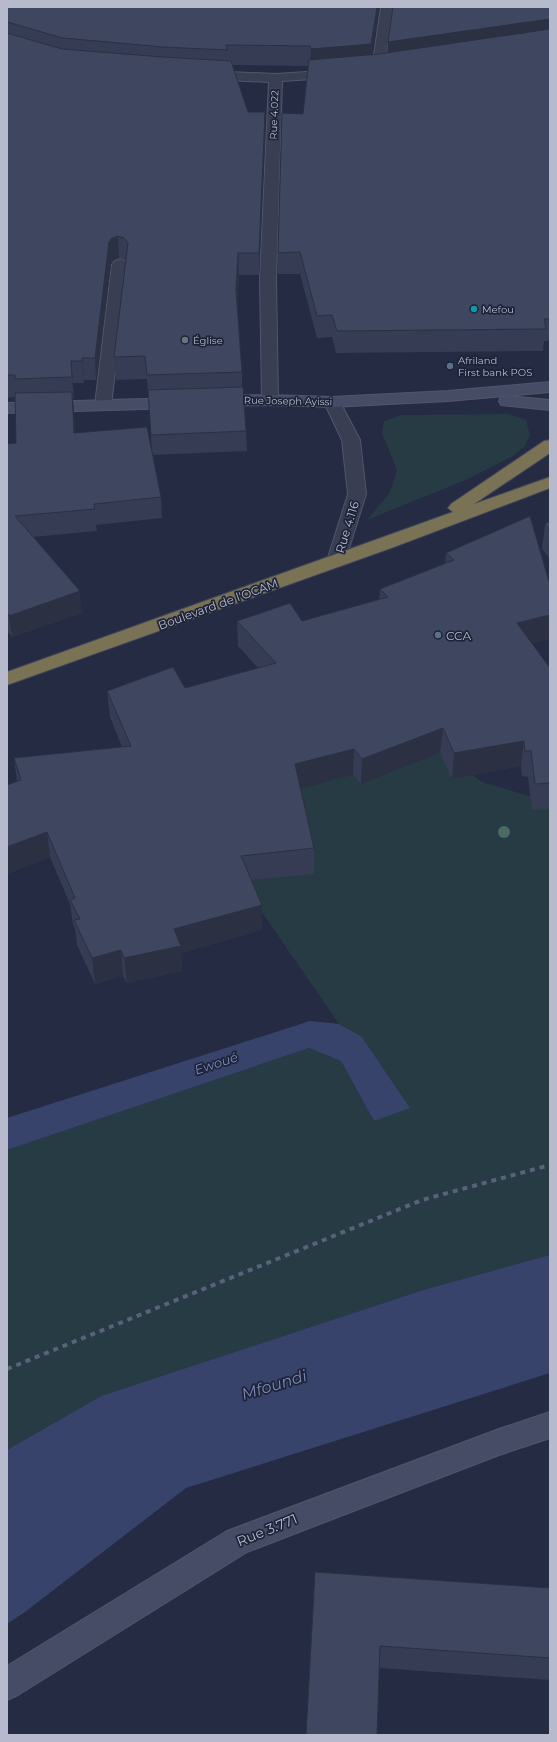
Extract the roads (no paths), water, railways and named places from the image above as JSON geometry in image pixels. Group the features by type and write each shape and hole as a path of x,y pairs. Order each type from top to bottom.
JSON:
{"highway":[{"name":"Boulevard de l'OCAM","path":"429,527 550,445"},
{"name":"Boulevard de l'OCAM","path":"7,679 336,561 550,482"}],"main road":[{"name":"Rue Joseph Ayissi","path":"7,408 270,400 332,402 448,396 550,387"},
{"name":"Rue Joseph Ayissi","path":"448,396 550,405"},
{"name":"Rue 3.771","path":"7,1684 237,1541 499,1442 550,1425"}],"street":[{"path":"378,69 388,7"},
{"path":"363,71 393,67"},
{"path":"276,78 348,72"},
{"name":"Rue 4.022","path":"196,74 276,78 268,279 270,400"},
{"path":"103,405 120,264"},
{"name":"Rue 4.116","path":"332,402 351,440 357,494 336,561"}],"water":[{"name":"Ewoué","path":"310,1021 339,1024 361,1036 410,1108 374,1121 341,1061 309,1048 7,1150 7,1118"},
{"name":"Mfoundi","path":"550,1255 550,1373 186,1488 25,1612 7,1624 7,1450 101,1396 423,1290"}],"railway":[{"path":"7,1369 422,1200 550,1165"}],"place":[{"name":"Mefou","path":"474,309"},
{"name":"Église","path":"185,340"},
{"name":"Afriland First bank POS","path":"450,366"},
{"name":"CCA","path":"438,635"}]}
